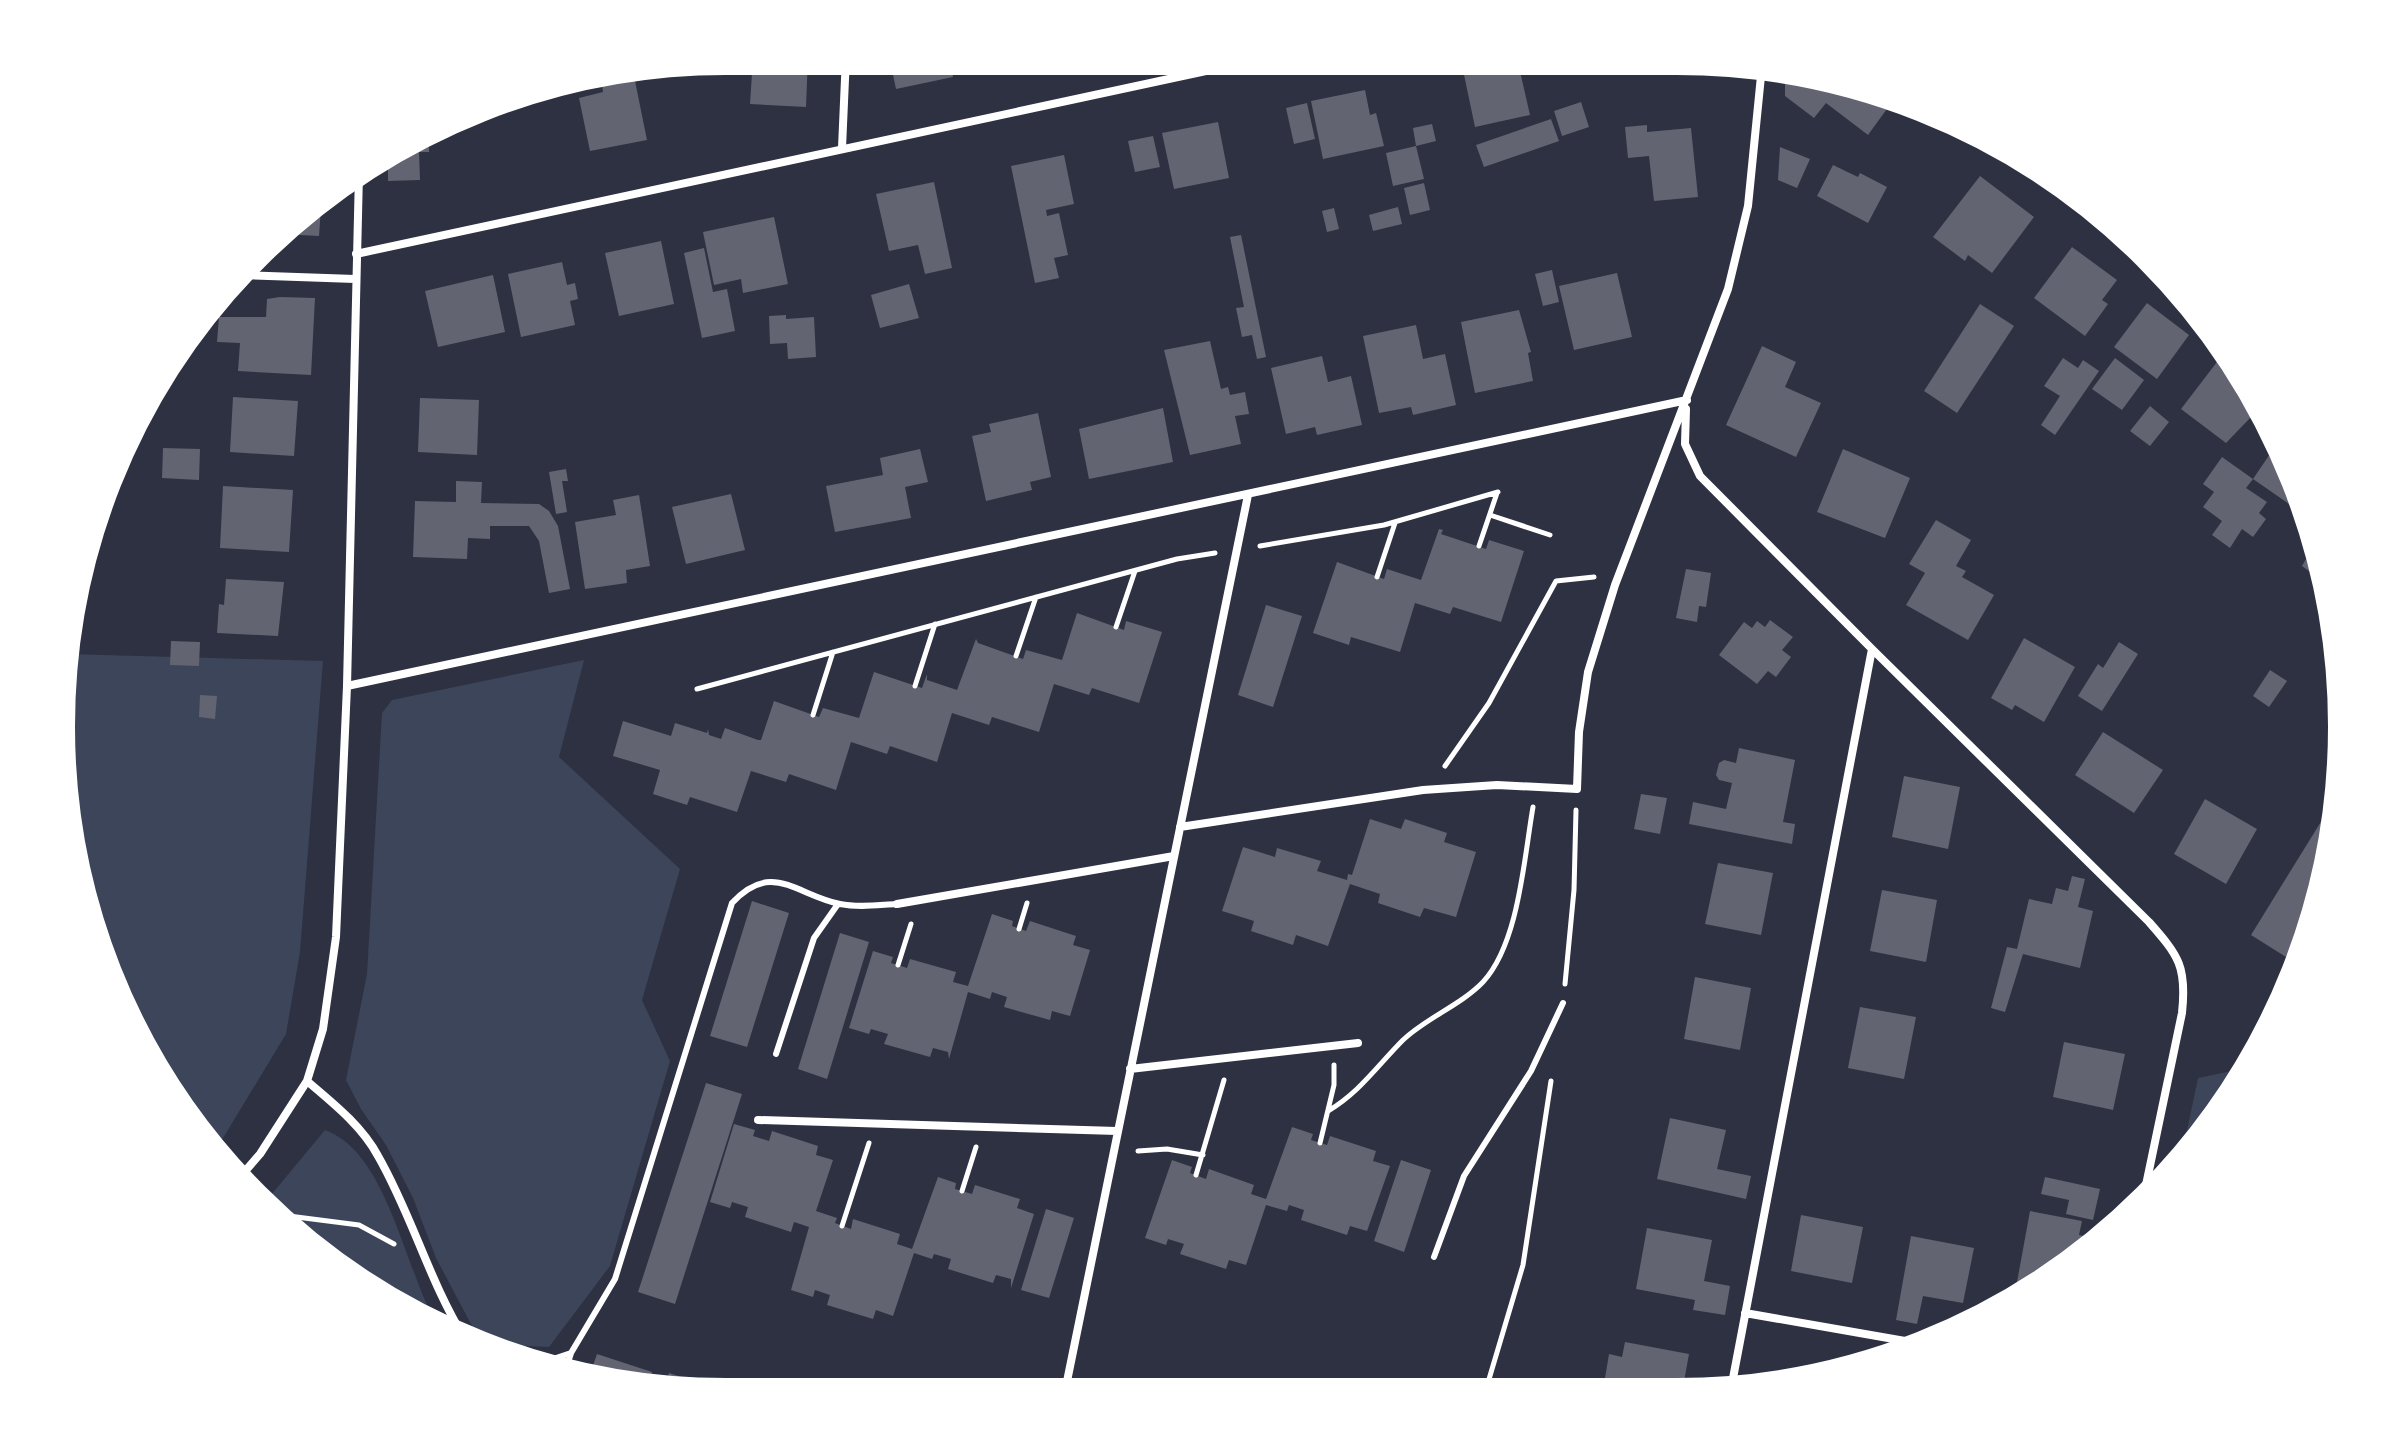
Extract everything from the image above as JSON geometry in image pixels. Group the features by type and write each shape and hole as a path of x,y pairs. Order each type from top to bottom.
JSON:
{"street":[{"path":"842,148 845,70"},
{"path":"356,254 1207,70"},
{"path":"1180,827 1423,790 1497,785 1577,789 1579,732 1588,672 1620,574 1728,289 1748,206 1761,76"},
{"path":"245,1172 260,1154 307,1081 323,1029 336,937 347,686 359,183"},
{"path":"250,275 355,279"},
{"path":"347,686 1687,400"},
{"path":"1687,400 1685,444 1700,476 2149,922 2181,963 2185,985 2182,1013 2146,1186"},
{"path":"1067,1383 1248,495"},
{"path":"1733,1380 1872,649"},
{"path":"897,904 1174,856"},
{"path":"1130,1069 1358,1043"},
{"path":"307,1081 345,1114 377,1154 442,1303 455,1324"},
{"path":"758,1120 1117,1131"},
{"path":"1745,1313 1906,1341"}],"lane":[{"path":"568,1363 615,1279 732,903 746,888 770,880 799,887 838,904 897,904"},
{"path":"776,1054 814,938 838,904"},
{"path":"1434,1257 1464,1176 1531,1071 1563,1003"},
{"path":"552,1359 571,1353"}],"path":[{"path":"697,689 1177,559 1395,522 1498,492 1479,546"},
{"path":"1490,515 1550,535"},
{"path":"1377,577 1395,522"},
{"path":"1116,627 1135,570"},
{"path":"1423,790 1456,754 1530,632 1556,581 1620,574"},
{"path":"1016,656 1036,597"},
{"path":"915,686 935,624"},
{"path":"813,715 833,652"},
{"path":"1328,1111 1350,1098 1405,1038 1482,983 1499,958 1513,915 1536,787"},
{"path":"898,965 918,900"},
{"path":"1196,1175 1231,1058"},
{"path":"1320,1143 1334,1085"},
{"path":"842,1226 875,1124"},
{"path":"962,1191 982,1127"},
{"path":"1113,1157 1167,1149 1203,1155"},
{"path":"289,1216 359,1225 425,1263"}],"shaded area":[{"path":"74,654 323,661 300,952 286,1034 220,1143 181,1091 138,1017 120,978 92,896 71,769 71,684"},
{"path":"584,660 559,757 680,869 642,1000 670,1061 610,1266 549,1347 507,1345 484,1336 472,1326 436,1258 413,1198 386,1145 361,1109 346,1080 367,974 382,713 392,700"},
{"path":"2235,1070 2185,1141 2198,1078"},
{"path":"325,1130 347,1143 365,1162 380,1187 431,1312 362,1272 327,1247 269,1197"}],"building":[{"path":"752,70 807,70 806,107 750,104"},
{"path":"892,70 952,70 953,77 896,89"},
{"path":"1463,70 1520,70 1530,115 1475,127"},
{"path":"1688,70 1718,71 1718,71 1688,74"},
{"path":"634,77 647,140 590,151 579,98 603,92 602,82"},
{"path":"1785,80 1846,92 1889,106 1868,135 1826,103 1814,118 1785,96"},
{"path":"1365,90 1370,115 1376,113 1384,146 1323,159 1311,101"},
{"path":"1581,102 1589,127 1562,136 1554,111"},
{"path":"1307,103 1315,139 1294,144 1286,108"},
{"path":"1551,119 1559,141 1484,167 1476,145"},
{"path":"1218,122 1229,178 1174,189 1162,133"},
{"path":"1432,124 1436,141 1416,146 1413,128"},
{"path":"1647,125 1647,132 1691,128 1698,197 1654,201 1649,156 1628,158 1625,127"},
{"path":"1153,136 1160,167 1135,172 1128,141"},
{"path":"429,142 429,152 419,152 420,180 388,181 388,164"},
{"path":"1416,146 1424,179 1393,186 1386,153"},
{"path":"1780,147 1810,159 1797,188 1778,180"},
{"path":"1064,155 1074,204 1046,210 1047,216 1059,213 1068,255 1054,258 1059,278 1035,283 1011,166"},
{"path":"1833,165 1858,177 1860,173 1887,187 1868,223 1817,196"},
{"path":"1980,176 2034,217 1992,273 1968,255 1965,261 1933,237"},
{"path":"934,182 952,268 925,274 918,245 889,251 876,194"},
{"path":"1424,183 1430,210 1410,215 1404,188"},
{"path":"1398,207 1402,224 1373,231 1369,215"},
{"path":"1334,208 1339,229 1327,232 1322,211"},
{"path":"321,211 319,236 292,235"},
{"path":"774,217 788,284 743,293 741,279 714,285 703,232"},
{"path":"1241,235 1266,357 1257,359 1252,335 1242,337 1236,308 1244,307 1230,237"},
{"path":"661,241 674,304 619,316 605,253"},
{"path":"2072,247 2117,280 2102,300 2108,304 2085,336 2034,298"},
{"path":"704,248 713,292 727,289 735,331 702,338 684,253"},
{"path":"562,262 567,285 575,283 578,299 570,301 575,325 521,337 508,274"},
{"path":"1552,270 1559,302 1543,306 1535,274"},
{"path":"1617,273 1632,337 1574,350 1559,286"},
{"path":"493,275 505,332 438,347 425,291"},
{"path":"909,284 919,318 880,328 871,295"},
{"path":"315,298 311,375 238,371 240,343 217,342 219,317 266,317 267,299"},
{"path":"2147,303 2189,335 2157,379 2114,347"},
{"path":"1980,304 2014,326 1957,413 1924,391"},
{"path":"1519,310 1531,352 1528,353 1533,381 1475,393 1461,322"},
{"path":"786,315 786,319 814,317 816,357 788,359 787,343 770,344 769,316"},
{"path":"1416,325 1423,359 1445,354 1456,405 1413,415 1411,407 1379,413 1363,336"},
{"path":"1210,341 1221,389 1228,387 1230,395 1245,392 1249,414 1235,416 1241,444 1190,455 1164,350"},
{"path":"1762,346 1796,362 1785,387 1821,403 1796,457 1726,425"},
{"path":"1322,356 1328,382 1351,376 1362,425 1317,435 1315,427 1286,434 1271,368"},
{"path":"2063,358 2078,368 2083,360 2099,371 2055,435 2041,425 2060,396 2044,386"},
{"path":"2115,358 2144,380 2122,410 2092,389"},
{"path":"2220,359 2245,398 2252,416 2226,443 2181,409"},
{"path":"233,397 298,401 294,456 230,452"},
{"path":"420,398 479,400 477,455 418,452"},
{"path":"2150,406 2169,422 2150,446 2130,431"},
{"path":"1163,408 1173,462 1089,479 1079,429"},
{"path":"1038,413 1051,477 1030,482 1032,490 986,501 972,436 991,432 989,424"},
{"path":"163,448 200,449 199,480 162,478"},
{"path":"920,449 928,482 905,487 911,518 835,532 826,486 883,475 880,458"},
{"path":"1843,449 1910,478 1885,538 1817,512"},
{"path":"2272,451 2296,509 2253,479"},
{"path":"2222,457 2253,479 2246,488 2267,502 2259,513 2266,519 2253,537 2242,529 2230,548 2212,535 2222,521 2203,507 2214,492 2203,484"},
{"path":"566,469 568,481 562,481 567,512 556,514 549,472"},
{"path":"456,481 482,482 481,503 539,504 549,511 558,526 570,589 549,593 539,541 529,526 490,526 490,539 468,538 467,559 413,557 415,501 456,502"},
{"path":"223,486 293,490 289,552 220,548"},
{"path":"731,494 745,550 686,564 672,507"},
{"path":"639,495 650,566 626,570 627,583 585,589 575,522 616,515 613,500"},
{"path":"1936,520 1971,540 1956,566 1966,571 1962,577 1994,595 1968,640 1906,605 1925,573 1909,564"},
{"path":"1439,529 1443,530 1441,534 1486,549 1489,540 1524,551 1501,622 1453,607 1450,614 1415,603 1400,652 1351,637 1349,645 1313,633 1337,562 1384,579 1387,569 1421,580"},
{"path":"2310,553 2314,572 2313,574 2302,566"},
{"path":"1686,569 1711,573 1706,607 1699,606 1697,622 1676,618"},
{"path":"226,579 284,582 278,636 217,633 219,604 224,605"},
{"path":"1266,605 1302,616 1273,707 1238,695"},
{"path":"1077,613 1124,630 1126,621 1162,632 1139,703 1092,688 1089,695 1054,684 1039,732 992,717 989,725 952,713 937,762 890,746 887,754 851,742 836,790 789,774 786,782 751,771 737,812 690,797 687,805 653,794 660,770 613,756 623,721 671,736 675,723 707,733 708,729 709,735 721,739 725,728 761,740 774,701 819,717 823,708 859,718 874,672 922,688 927,674 927,680 957,690 976,639 978,643 1023,659 1026,650 1062,660"},
{"path":"1770,620 1793,637 1782,650 1791,657 1776,677 1768,671 1757,684 1719,655 1744,622 1752,628 1757,621 1765,627"},
{"path":"2024,638 2075,667 2044,722 2015,705 2012,710 1991,698"},
{"path":"171,641 200,642 199,666 170,665"},
{"path":"2119,642 2138,654 2102,711 2078,696 2098,664 2103,668"},
{"path":"2270,670 2287,681 2269,707 2253,696"},
{"path":"200,695 217,696 215,719 199,717"},
{"path":"2103,732 2163,770 2134,813 2075,775"},
{"path":"1739,748 1795,760 1783,822 1795,824 1792,844 1689,824 1693,802 1726,809 1732,783 1719,780 1716,775 1719,763 1724,760 1736,763"},
{"path":"1904,776 1960,787 1948,849 1892,837"},
{"path":"1641,794 1667,798 1660,834 1634,829"},
{"path":"2205,799 2257,829 2226,884 2174,854"},
{"path":"2327,812 2311,896 2290,959 2251,935"},
{"path":"1370,819 1401,829 1405,819 1447,833 1444,842 1476,852 1456,917 1424,908 1420,917 1378,903 1380,894 1350,884 1328,946 1296,935 1293,945 1251,931 1254,921 1222,911 1243,847 1275,857 1277,848 1321,861 1317,871 1347,880 1348,874 1352,875"},
{"path":"1718,863 1773,873 1761,935 1705,924"},
{"path":"2072,876 2085,879 2078,907 2093,911 2080,968 2023,954 2005,1012 1991,1008 2007,947 2017,949 2029,899 2052,904 2056,888 2068,891"},
{"path":"1882,890 1937,900 1926,962 1870,951"},
{"path":"752,901 789,913 747,1047 710,1036"},
{"path":"992,914 1013,921 1012,926 1026,931 1030,921 1076,936 1073,945 1090,950 1070,1016 1052,1011 1050,1020 1004,1007 1007,997 992,992 990,999 968,992 949,1059 948,1052 933,1048 930,1057 884,1044 888,1034 871,1029 869,1034 849,1028 873,951 893,957 891,963 907,968 910,959 956,972 953,982 968,986"},
{"path":"840,933 869,942 827,1079 798,1069"},
{"path":"1695,977 1751,988 1740,1050 1684,1039"},
{"path":"1860,1007 1916,1017 1904,1079 1848,1068"},
{"path":"2064,1042 2125,1054 2113,1110 2053,1097"},
{"path":"706,1083 742,1094 675,1304 638,1292"},
{"path":"1670,1118 1726,1130 1717,1169 1751,1176 1746,1199 1657,1179"},
{"path":"734,1124 755,1130 753,1136 769,1141 772,1131 818,1146 816,1155 833,1160 816,1211 837,1218 835,1223 851,1229 853,1219 900,1234 897,1244 912,1249 938,1177 956,1183 955,1189 972,1194 975,1185 1020,1199 1017,1208 1034,1214 1011,1288 1011,1279 996,1275 993,1283 948,1269 951,1259 934,1254 932,1259 914,1253 893,1316 876,1310 873,1319 827,1305 830,1295 815,1290 813,1297 791,1290 809,1227 794,1222 791,1232 745,1217 748,1207 732,1202 730,1208 710,1202"},
{"path":"1292,1127 1313,1134 1311,1140 1327,1145 1330,1136 1376,1151 1373,1161 1390,1166 1367,1231 1350,1226 1347,1235 1301,1220 1304,1210 1289,1205 1287,1211 1266,1205 1246,1265 1229,1260 1226,1269 1180,1254 1184,1244 1168,1239 1166,1245 1145,1238 1172,1160 1192,1167 1190,1173 1206,1179 1209,1169 1254,1185 1251,1194 1266,1199"},
{"path":"1401,1160 1431,1170 1404,1252 1374,1241"},
{"path":"2045,1177 2100,1189 2093,1220 2066,1214 2069,1200 2041,1194"},
{"path":"1046,1209 1074,1218 1049,1298 1021,1290"},
{"path":"2030,1211 2082,1221 2079,1235 2088,1237 2024,1283 2017,1282"},
{"path":"1801,1215 1863,1227 1852,1283 1791,1271"},
{"path":"1647,1228 1712,1240 1704,1281 1730,1286 1725,1315 1693,1310 1695,1300 1636,1289"},
{"path":"1911,1236 1974,1248 1963,1303 1923,1296 1917,1324 1896,1320"},
{"path":"1625,1342 1689,1354 1684,1383 1604,1383 1609,1354 1622,1357"},
{"path":"597,1354 652,1372 651,1377 655,1379 641,1377 592,1369"},
{"path":"669,1373 698,1382 667,1380"}]}
